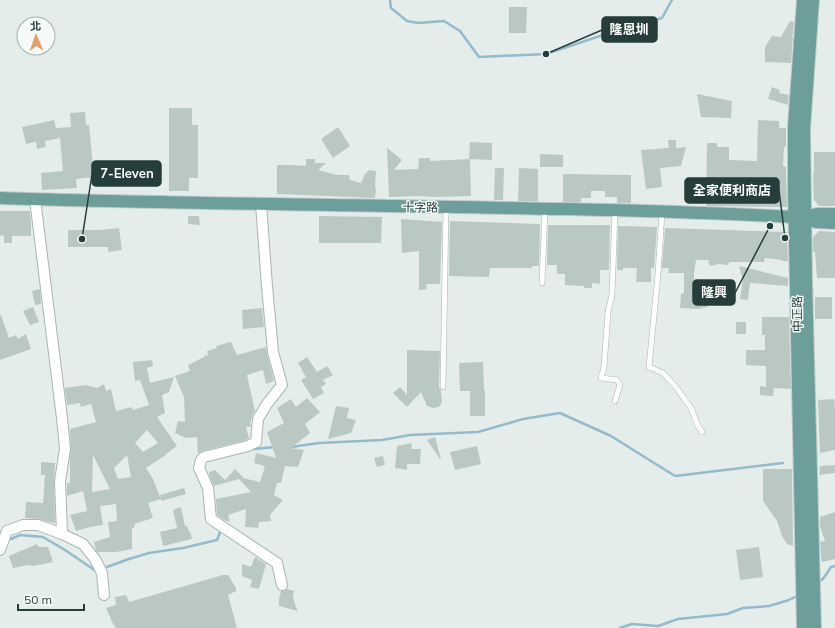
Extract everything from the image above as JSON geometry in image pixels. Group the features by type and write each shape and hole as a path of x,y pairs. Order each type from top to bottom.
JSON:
{"main road":[{"name":"中正路","path":"803,0 794,127 800,217 814,628"},
{"name":"中正路","path":"802,628 800,217 804,129 813,0"},
{"name":"十字路","path":"0,198 662,211 800,217 817,214 835,214"},
{"name":"十字路","path":"800,217 816,222 835,223"}],"street":[{"path":"36,199 65,448 60,481 62,534"},
{"path":"261,204 273,352 282,385 267,404 258,419 256,442 248,446 204,457 201,460 199,468 208,488 211,519 277,563 282,585"},
{"path":"0,550 7,532 23,525 38,525 62,534 83,544 95,560 102,573 104,595"}],"lane":[{"path":"442,387 446,207"},
{"path":"542,283 545,209"},
{"path":"615,210 612,295 608,312 604,367 601,378 616,380 620,385 616,401"},
{"path":"662,211 658,274 649,367 663,373 675,386 691,408 702,432"}],"building":[{"path":"509,7 527,7 526,33 509,33"},
{"path":"790,21 794,22 793,34 791,37 793,37 791,63 765,62 765,47 772,36 781,37"},
{"path":"772,87 780,90 779,93 789,95 788,105 768,99"},
{"path":"697,94 732,101 731,118 701,117"},
{"path":"169,108 192,108 192,125 198,125 198,178 189,178 189,191 169,191"},
{"path":"85,112 86,125 89,125 94,177 76,179 77,188 42,190 41,173 63,171 60,138 45,141 46,147 37,149 36,142 26,144 22,127 54,120 56,128 71,127 70,113"},
{"path":"758,120 779,121 779,128 786,128 786,147 784,147 783,166 786,167 787,207 706,206 707,143 717,143 717,147 729,147 729,160 757,161"},
{"path":"338,127 350,146 333,158 321,139"},
{"path":"668,140 676,140 676,148 686,147 681,166 660,168 662,187 646,189 641,150 669,148"},
{"path":"470,142 492,143 492,160 469,159"},
{"path":"387,148 402,160 394,170 418,169 419,158 430,158 430,161 470,159 471,196 389,197"},
{"path":"814,152 835,152 835,206 819,206 814,200"},
{"path":"540,154 563,155 563,167 540,167"},
{"path":"306,159 315,159 315,163 326,163 318,170 337,175 349,175 350,180 361,183 365,174 369,170 376,171 375,198 277,194 277,165 306,166"},
{"path":"495,168 504,168 503,200 494,200"},
{"path":"519,168 538,169 538,201 518,201"},
{"path":"563,174 631,175 631,203 617,203 617,197 605,197 605,191 591,191 591,198 581,198 581,202 563,202"},
{"path":"0,211 30,211 31,236 12,236 12,243 4,243 4,235 0,236"},
{"path":"188,216 199,216 200,225 188,224"},
{"path":"319,216 382,217 381,243 319,243"},
{"path":"401,219 442,222 440,284 426,284 427,289 419,290 419,251 402,253"},
{"path":"450,221 540,224 539,266 532,266 532,268 490,268 489,277 449,276"},
{"path":"548,225 610,225 609,270 600,270 600,284 592,283 592,288 565,285 565,274 557,274 557,265 547,265"},
{"path":"618,226 657,227 654,268 651,268 651,282 636,282 637,268 623,268 623,270 617,270"},
{"path":"119,228 122,250 108,252 108,247 68,247 68,230 100,230"},
{"path":"665,228 787,232 788,261 765,258 764,262 729,262 728,265 719,264 710,266 708,260 696,260 694,273 694,303 713,287 717,293 707,307 699,309 680,308 681,294 684,293 684,273 668,273 669,268 662,268"},
{"path":"819,231 835,232 835,278 817,278 815,252 813,252 813,237"},
{"path":"739,266 788,278 788,286 750,283 748,300 740,299 743,280"},
{"path":"40,289 41,304 35,305 32,291"},
{"path":"815,297 832,297 832,319 815,319"},
{"path":"33,307 39,322 30,325 23,311"},
{"path":"262,308 264,327 243,329 242,310"},
{"path":"0,315 9,338 16,335 18,339 26,334 31,349 0,360"},
{"path":"762,317 789,317 791,389 774,388 773,396 760,395 760,386 766,387 766,366 746,365 746,350 765,350 765,335 762,335"},
{"path":"736,322 746,322 746,334 736,334"},
{"path":"231,342 237,355 266,347 274,381 266,384 263,370 247,375 255,411 250,421 251,427 246,427 249,438 202,451 198,454 197,437 186,438 175,433 178,421 185,422 184,397 175,376 190,371 188,365 208,355 207,351 217,348 216,346"},
{"path":"407,350 440,351 439,387 442,402 439,407 433,408 427,406 421,392 407,407 393,393 400,387 407,395"},
{"path":"307,357 317,372 327,366 333,375 323,380 326,384 321,387 324,393 313,399 301,380 306,377 298,363"},
{"path":"152,360 153,366 147,368 150,383 174,377 169,392 162,395 165,413 157,417 177,446 146,468 153,479 161,499 148,503 153,518 134,524 135,527 132,528 132,549 116,552 98,552 94,542 110,537 108,522 117,521 116,504 100,506 103,525 76,531 70,515 87,511 83,491 67,496 67,483 70,483 70,429 96,422 91,404 81,407 80,403 67,405 65,388 86,385 97,388 104,384 106,391 111,389 116,411 132,407 133,410 149,405 140,380 135,381 133,362","holes":["147,430 158,443 143,452 135,443","93,455 110,489 92,492","127,455 131,477 118,479 114,468"]},
{"path":"483,362 485,416 470,416 470,391 460,391 459,363"},
{"path":"307,398 320,412 305,424 310,433 291,448 304,450 298,467 285,466 281,483 277,483 274,495 283,500 270,515 271,521 259,522 258,528 245,527 246,509 228,515 230,521 226,521 217,515 216,499 251,492 239,479 214,486 209,472 215,470 225,480 235,469 244,478 242,478 260,482 265,466 254,463 256,453 276,458 267,432 284,423 277,408 291,399 296,407"},
{"path":"834,399 835,450 820,453 818,400"},
{"path":"336,406 349,408 347,418 356,420 351,433 328,439"},
{"path":"435,437 441,459 427,440"},
{"path":"412,443 411,449 421,449 420,464 407,464 407,470 395,468 397,446"},
{"path":"477,446 481,464 455,470 450,452"},
{"path":"383,456 385,465 377,467 374,458"},
{"path":"41,462 55,463 55,523 25,518 26,502 43,503 45,475 41,475"},
{"path":"835,465 835,473 819,475 820,466"},
{"path":"763,469 792,469 793,546 787,544 782,536 777,521 763,501"},
{"path":"184,488 186,494 161,501 160,495"},
{"path":"181,507 185,526 187,526 189,532 190,531 192,539 163,546 160,532 177,528 173,510"},
{"path":"835,512 835,559 822,562 820,542 825,541 820,526 820,517"},
{"path":"37,544 39,547 48,547 53,562 13,568 9,556"},
{"path":"759,547 763,577 740,580 736,550"},
{"path":"255,557 266,564 259,589 250,587 252,580 242,576 242,564 251,567"},
{"path":"223,575 228,575 236,588 236,591 228,595 237,628 116,628 106,608 116,605 115,597 126,595 129,602"},
{"path":"287,589 294,591 293,596 298,611 279,606 281,591"}],"waterway":[{"path":"390,0 391,8 407,21 418,23 444,21 460,31 479,57 546,54 618,30 662,18 672,0"},
{"path":"290,447 319,443 382,440 410,435 478,432 523,419 560,413 611,436 675,476 783,463"},
{"path":"253,449 275,447"},
{"path":"107,567 149,553 183,548 217,540 221,530 220,529"},
{"path":"11,539 20,535 43,537 96,571"},
{"path":"818,582 823,579 831,567 835,566"},
{"path":"620,628 632,624 658,626 678,619 727,614 743,608 769,606 797,596"}],"place":[{"name":"隆恩圳","path":"546,54"},
{"name":"隆興","path":"770,226"},
{"name":"全家便利商店","path":"785,238"},
{"name":"7-Eleven","path":"82,239"}]}
